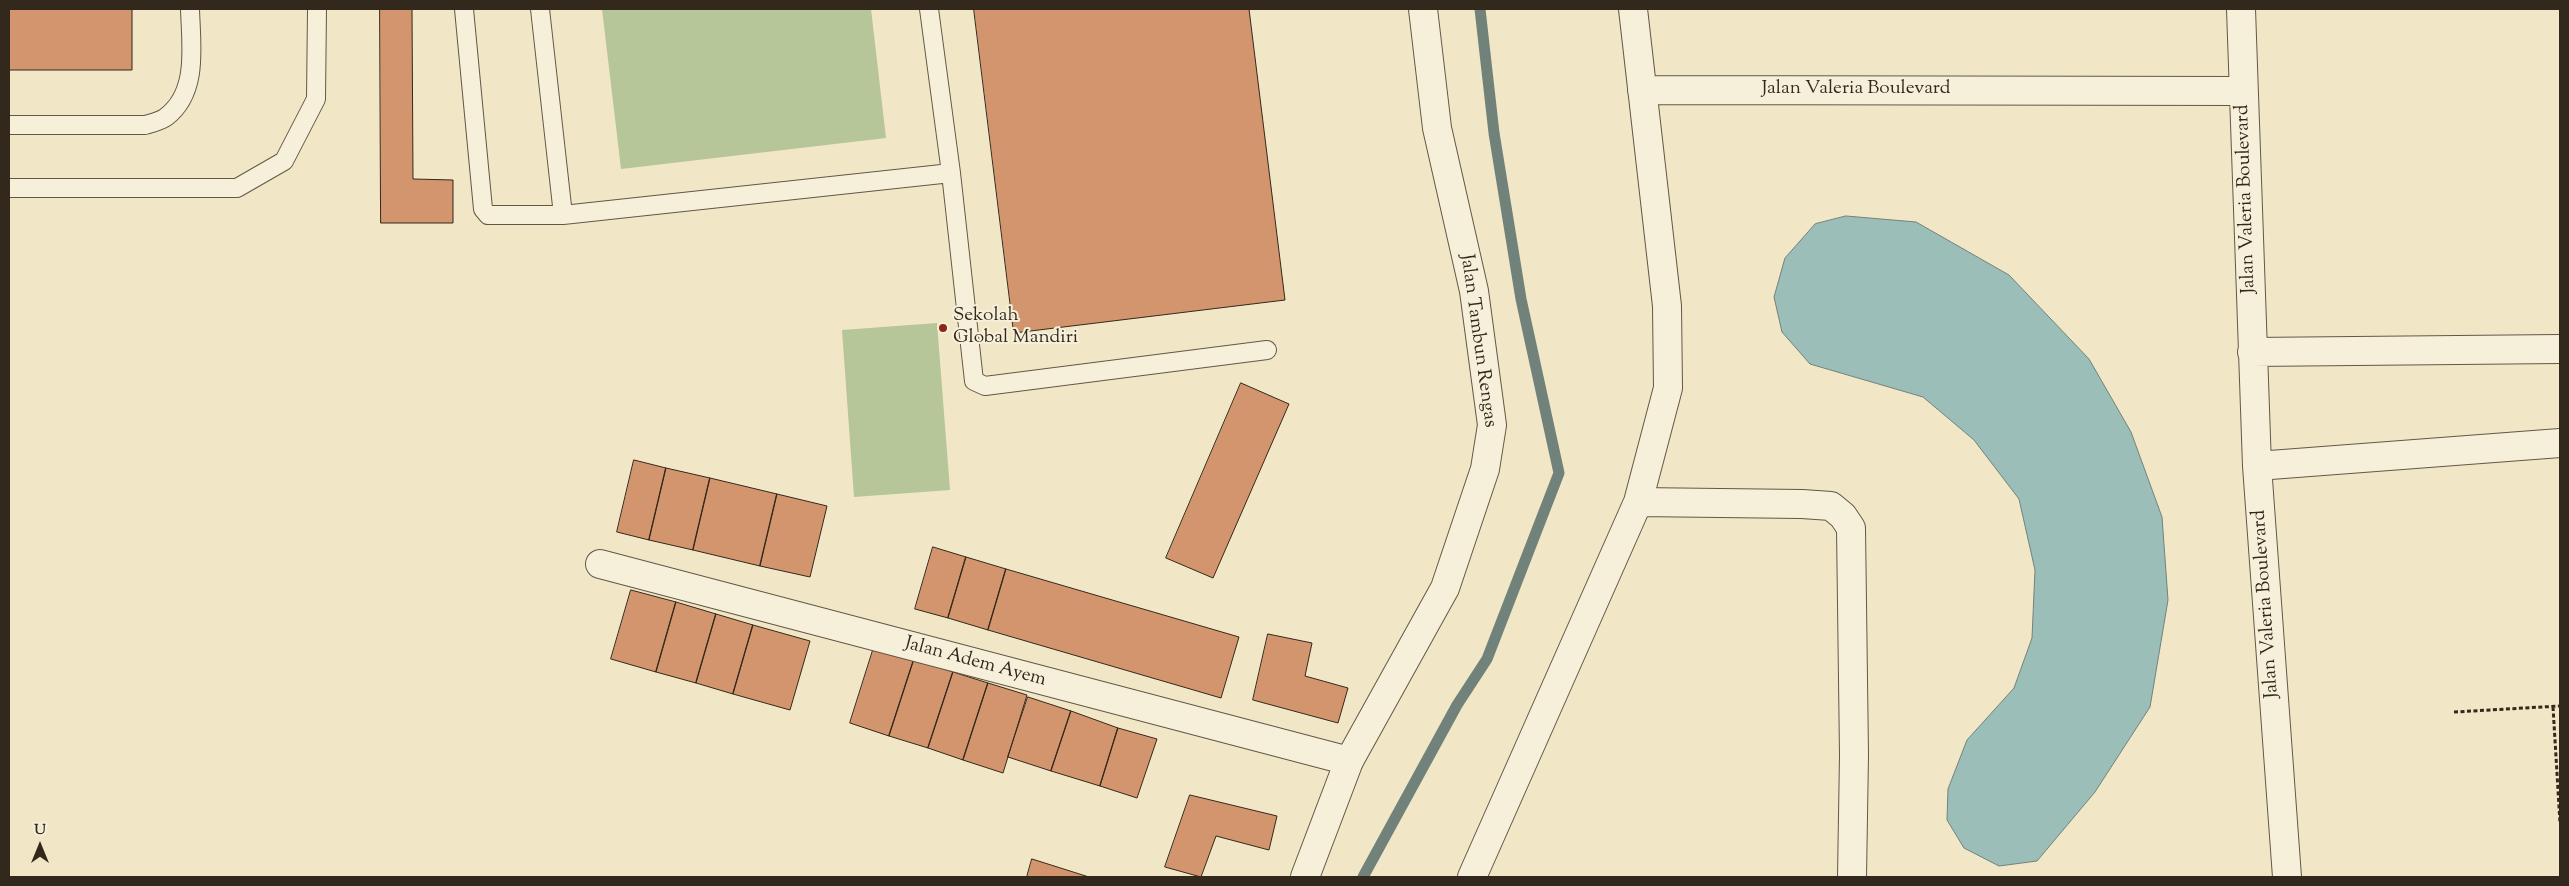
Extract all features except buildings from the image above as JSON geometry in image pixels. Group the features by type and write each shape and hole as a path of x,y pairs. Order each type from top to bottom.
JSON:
{"street":[{"name":"Jalan Tambun Rengas","path":"1305,877 1349,761 1445,588 1485,469 1492,425 1474,291 1437,128 1423,9"},
{"path":"1472,877 1638,502 1668,388 1667,306 1633,9"},
{"path":"2241,9 2243,91"},
{"name":"Jalan Valeria Boulevard","path":"1642,90 2243,91 2257,466 2287,877"},
{"path":"2252,352 2560,349"},
{"path":"2257,466 2560,443"},
{"path":"1638,502 1831,506 1843,516 1851,528 1854,755 1852,877"},
{"name":"Jalan Adem Ayem","path":"600,564 1349,761"}],"lane":[{"path":"9,125 145,126 166,118 183,100 191,68 190,9"},
{"path":"9,188 237,188 284,161 316,99 317,9"},
{"path":"464,9 483,209 488,215 563,214 951,173"},
{"path":"540,9 563,214"},
{"path":"929,9 951,173 974,381 985,386 1267,350"}],"path":[{"path":"2454,712 2560,706"},
{"path":"2553,707 2560,823"}],"green space":[{"path":"602,9 871,9 886,138 621,169"},
{"path":"937,323 950,490 854,497 842,330"}],"water":[{"path":"1846,216 1916,222 2009,275 2089,359 2131,432 2162,517 2168,600 2150,707 2095,792 2037,861 1999,866 1964,848 1947,820 1948,789 1967,740 2014,688 2032,638 2035,570 2019,499 1974,440 1923,397 1810,364 1782,332 1774,297 1785,258 1815,224"}],"waterway":[{"path":"1363,877 1457,705 1487,659 1559,473 1521,299 1494,133 1480,9"}],"place":[{"name":"Sekolah Global Mandiri","path":"943,328"}]}
